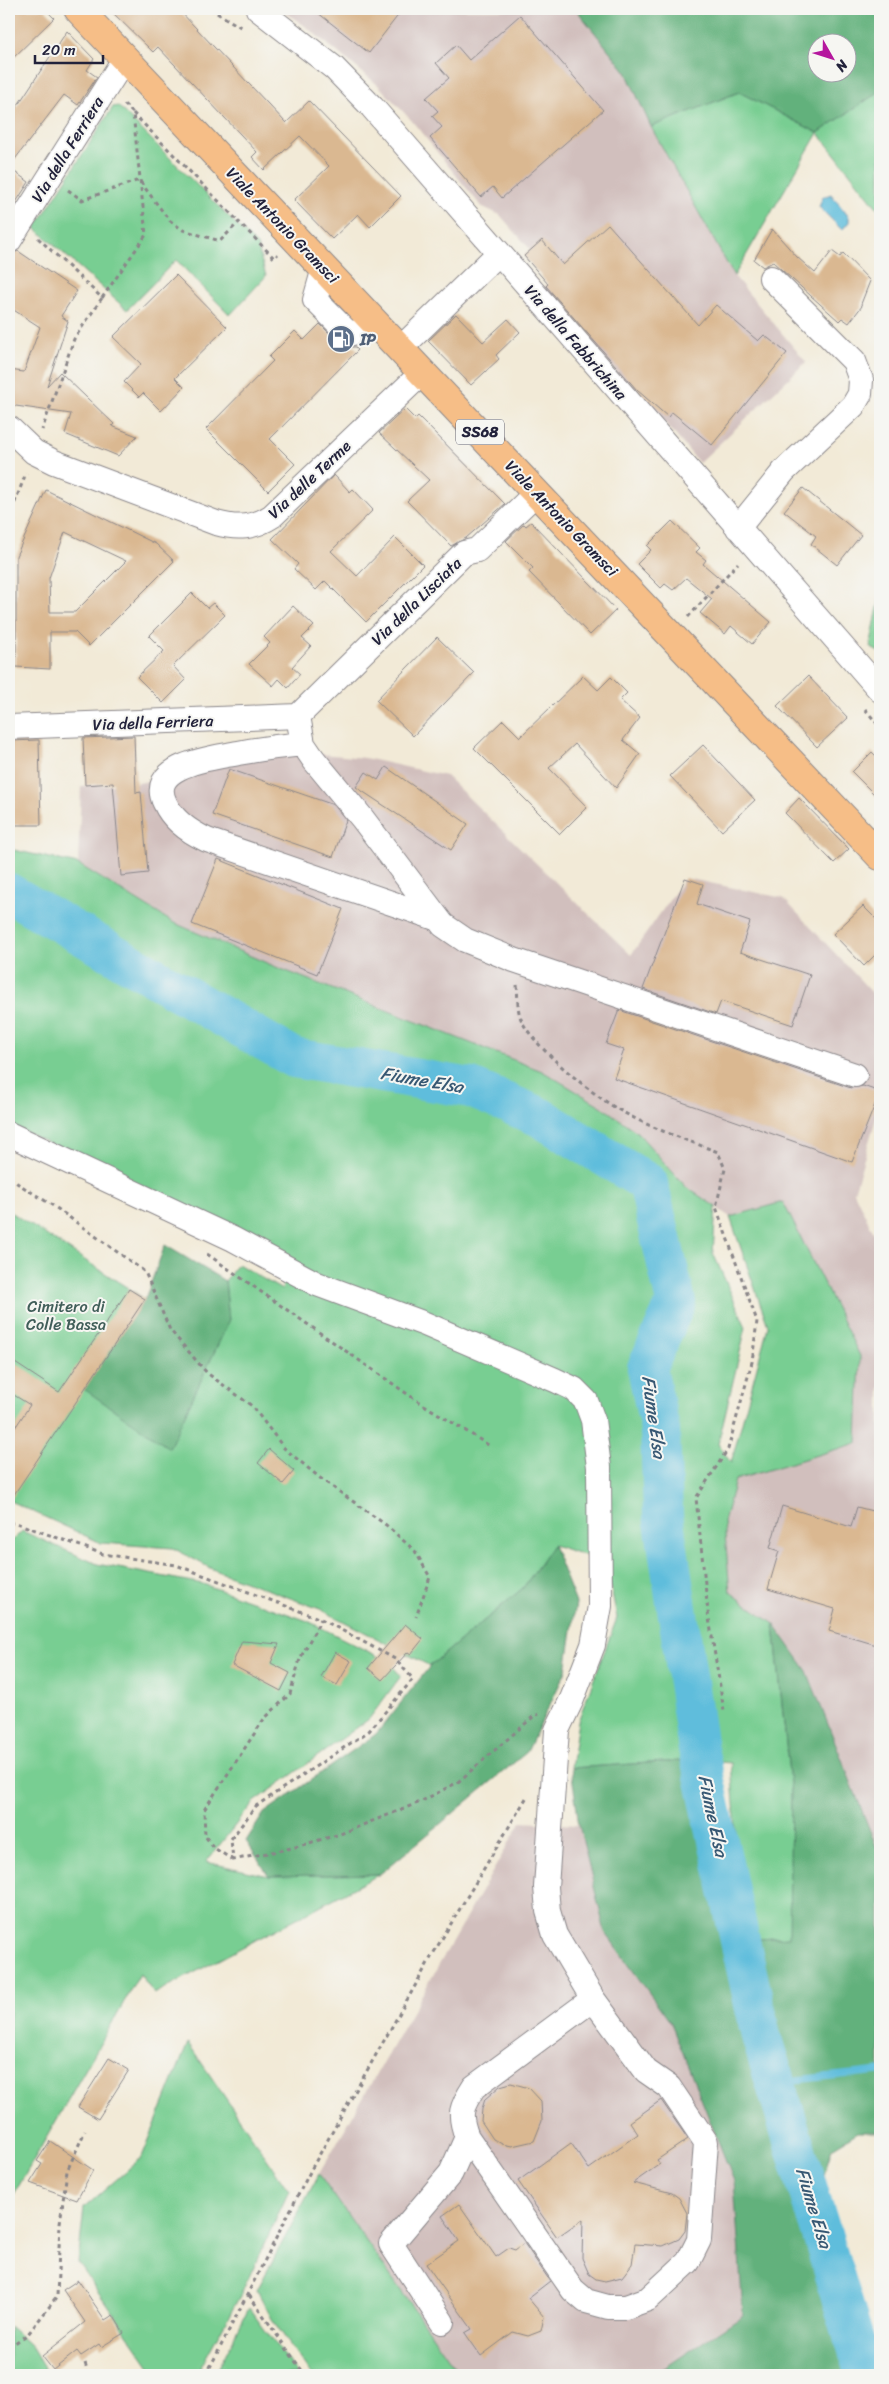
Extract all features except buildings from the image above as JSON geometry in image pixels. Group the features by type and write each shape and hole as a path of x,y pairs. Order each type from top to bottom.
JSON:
{"main road":[{"name":"Viale Antonio Gramsci","path":"78,9 880,856"}],"street":[{"name":"Via della Fabbrichina","path":"258,9 319,56 354,87 880,690"},
{"name":"Via della Ferriera","path":"15,231 124,58"},
{"path":"401,348 499,254"},
{"path":"738,528 784,471 853,406 861,387 860,373 854,361 772,278"},
{"name":"Via delle Terme","path":"9,428 34,452 59,464 216,523 234,527 248,527 272,516 423,372"},
{"name":"Via della Lisciata","path":"298,716 464,553 477,550 537,492"},
{"name":"Via della Ferriera","path":"9,727 298,716"},
{"path":"298,716 303,744 438,919 459,936 514,960 855,1075"},
{"path":"303,744 183,765 172,772 163,784 162,795 164,801 179,822 187,829 207,840 438,919"},
{"path":"9,1134 233,1240 317,1284 426,1324 574,1389 586,1401 593,1420 599,1467 600,1606 593,1645 572,1699 557,1730 546,1887 548,1911 555,1935 593,1999 646,2071 669,2087 706,2142 699,2240 688,2262 648,2298 626,2307 608,2307 586,2301 573,2290 467,2137 461,2122 463,2104 474,2087 593,1999"},
{"path":"442,2322 391,2244 451,2172 467,2137"}],"path":[{"path":"106,87 274,258 295,237"},
{"path":"9,518 74,339 146,235 133,113"},
{"path":"49,177 82,200 139,180"},
{"path":"139,180 169,220 183,230 220,242 239,222"},
{"path":"15,231 102,298"},
{"path":"686,619 755,548"},
{"path":"514,960 520,1017 531,1037 548,1055 614,1108 643,1123 718,1152 725,1168 716,1207 757,1321 752,1362 728,1449 696,1498 708,1612 724,1711"},
{"path":"9,1178 55,1207 145,1272 170,1330 207,1373 252,1406 291,1454 320,1478 386,1525 416,1551 430,1577 416,1617"},
{"path":"200,1250 416,1400 490,1446"},
{"path":"9,1523 16,1523 103,1554 176,1565 321,1619 395,1659 413,1679 369,1731 256,1806 231,1839 233,1860"},
{"path":"321,1619 300,1659 290,1694 264,1719 204,1810 205,1836 214,1848 233,1860 292,1848 340,1834 418,1804 458,1782 533,1717 572,1699"},
{"path":"206,2375 249,2295 313,2166 437,1947 531,1789"},
{"path":"9,2347 28,2334 57,2297 60,2223 67,2171 85,2131"},
{"path":"249,2295 305,2375"},
{"path":"85,2362 89,2375"}],"shaded area":[{"path":"280,9 579,10 626,72 651,127 734,276 806,362 699,463 640,393 625,382 544,287 548,284 524,256 530,249 500,215 481,206 412,121 378,85 304,25"},
{"path":"288,751 365,758 446,776 631,955 685,878 783,898 880,1001 880,1105 854,1192 880,1246 880,1856 807,1671 774,1624 730,1592 724,1522 735,1480 857,1443 784,1202 730,1217 686,1187 637,1132 601,1106 542,1071 276,967 172,922 78,864 81,786 134,784"},
{"path":"521,1822 579,1825 605,1932 671,2023 734,2181 743,2315 654,2375 460,2375 319,2174"}],"green space":[{"path":"576,9 880,9 880,91 818,133 739,92 651,127 626,72"},
{"path":"880,91 880,211 818,133"},
{"path":"739,92 818,133 734,276 651,127"},
{"path":"118,106 257,245 266,276 230,315 176,260 127,310 35,228 113,107"},
{"path":"880,597 880,653 870,647"},
{"name":"Cimitero di Colle Bassa","path":"9,849 78,864 172,922 276,967 542,1071 601,1106 637,1132 686,1187 716,1207 713,1253 746,1327 718,1444 731,1463 768,1326 730,1217 783,1202 860,1356 857,1443 735,1480 724,1522 730,1592 774,1624 791,1793 790,1937 744,1940 731,1763 696,1760 571,1768 578,1721 617,1618 606,1562 553,1545 523,1588 430,1666 320,1609 212,1569 173,1548 101,1543 9,1502 9,1211 145,1299 169,1447 229,1321 225,1281 238,1264 282,1290 290,1256 208,1220 9,1124"},
{"path":"165,1245 225,1281 229,1321 169,1448 84,1389 145,1299"},
{"path":"22,1531 97,1564 203,1584 308,1621 389,1662 401,1676 369,1719 253,1803 206,1862 269,1876 380,1874 154,1994 140,1974 9,2203 9,1544"},
{"path":"553,1545 576,1603 566,1671 527,1752 380,1874 269,1876 246,1841 264,1813 376,1734 430,1666 523,1588"},
{"path":"774,1624 807,1671 880,1856 880,2132 858,2132 832,2148 824,2174 826,2197 869,2334 880,2340 880,2375 654,2375 743,2315 734,2181 671,2023 605,1932 579,1825 571,1768 696,1760 730,1941 789,1937 791,1793"},
{"path":"188,2043 289,2191 241,2294 196,2375 156,2375 78,2263 84,2208 142,2157"},
{"path":"319,2174 460,2375 311,2375 272,2319 257,2290"},
{"path":"249,2308 298,2375 215,2375"},
{"path":"9,2326 30,2345 48,2375 9,2375"}],"water":[{"path":"831,194 849,217 849,222 842,230 819,207 823,197"}],"waterway":[{"name":"Fiume Elsa","path":"9,893 294,1058 471,1088 538,1116 648,1183 676,1302 647,1368 660,1430 663,1515 698,1749 761,2036 865,2375"},
{"path":"776,2082 880,2071"}],"place":[{"name":"IP","path":"341,339"}]}
